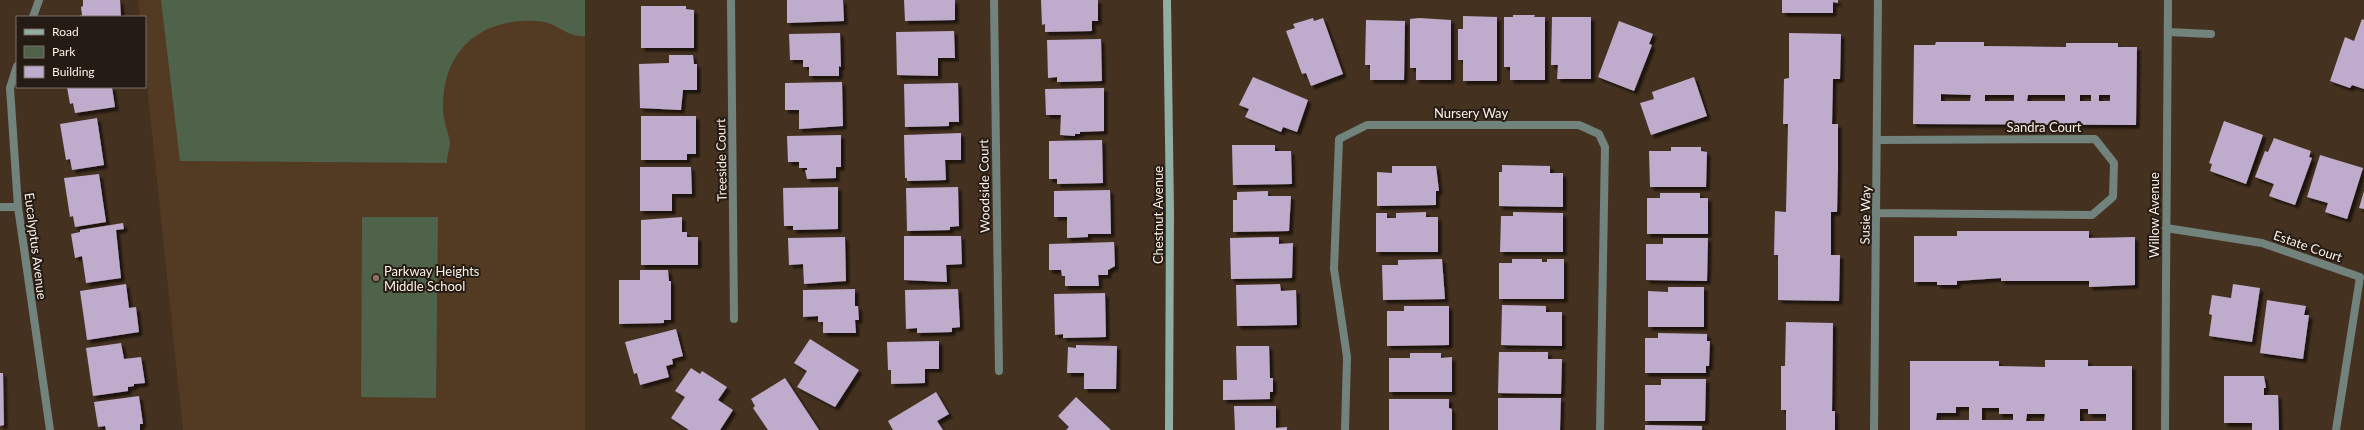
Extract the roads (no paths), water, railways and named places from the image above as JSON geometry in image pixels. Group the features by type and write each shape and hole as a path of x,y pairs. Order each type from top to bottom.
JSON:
{"main road":[{"name":"Chestnut Avenue","path":"1167,0 1170,211 1170,430"}],"street":[{"path":"33,16 39,0"},
{"name":"Treeside Court","path":"732,0 734,319"},
{"name":"Woodside Court","path":"994,0 999,371"},
{"name":"Susie Way","path":"1874,430 1878,140 1878,0"},
{"name":"Willow Avenue","path":"2165,430 2168,0"},
{"path":"2168,32 2211,34"},
{"name":"Eucalyptus Avenue","path":"16,69 10,88 18,207 50,430"},
{"name":"Nursery Way","path":"1345,430 1347,357 1334,269 1339,139 1367,125 1579,125 1599,134 1605,146 1600,430"},
{"name":"Sandra Court","path":"1877,213 2092,215 2113,197 2114,163 2095,139 1878,140"},
{"path":"0,207 18,207"},
{"name":"Estate Court","path":"2166,228 2262,243 2360,277 2336,430"}],"place":[{"name":"Parkway Heights Middle School","path":"376,278"}]}
